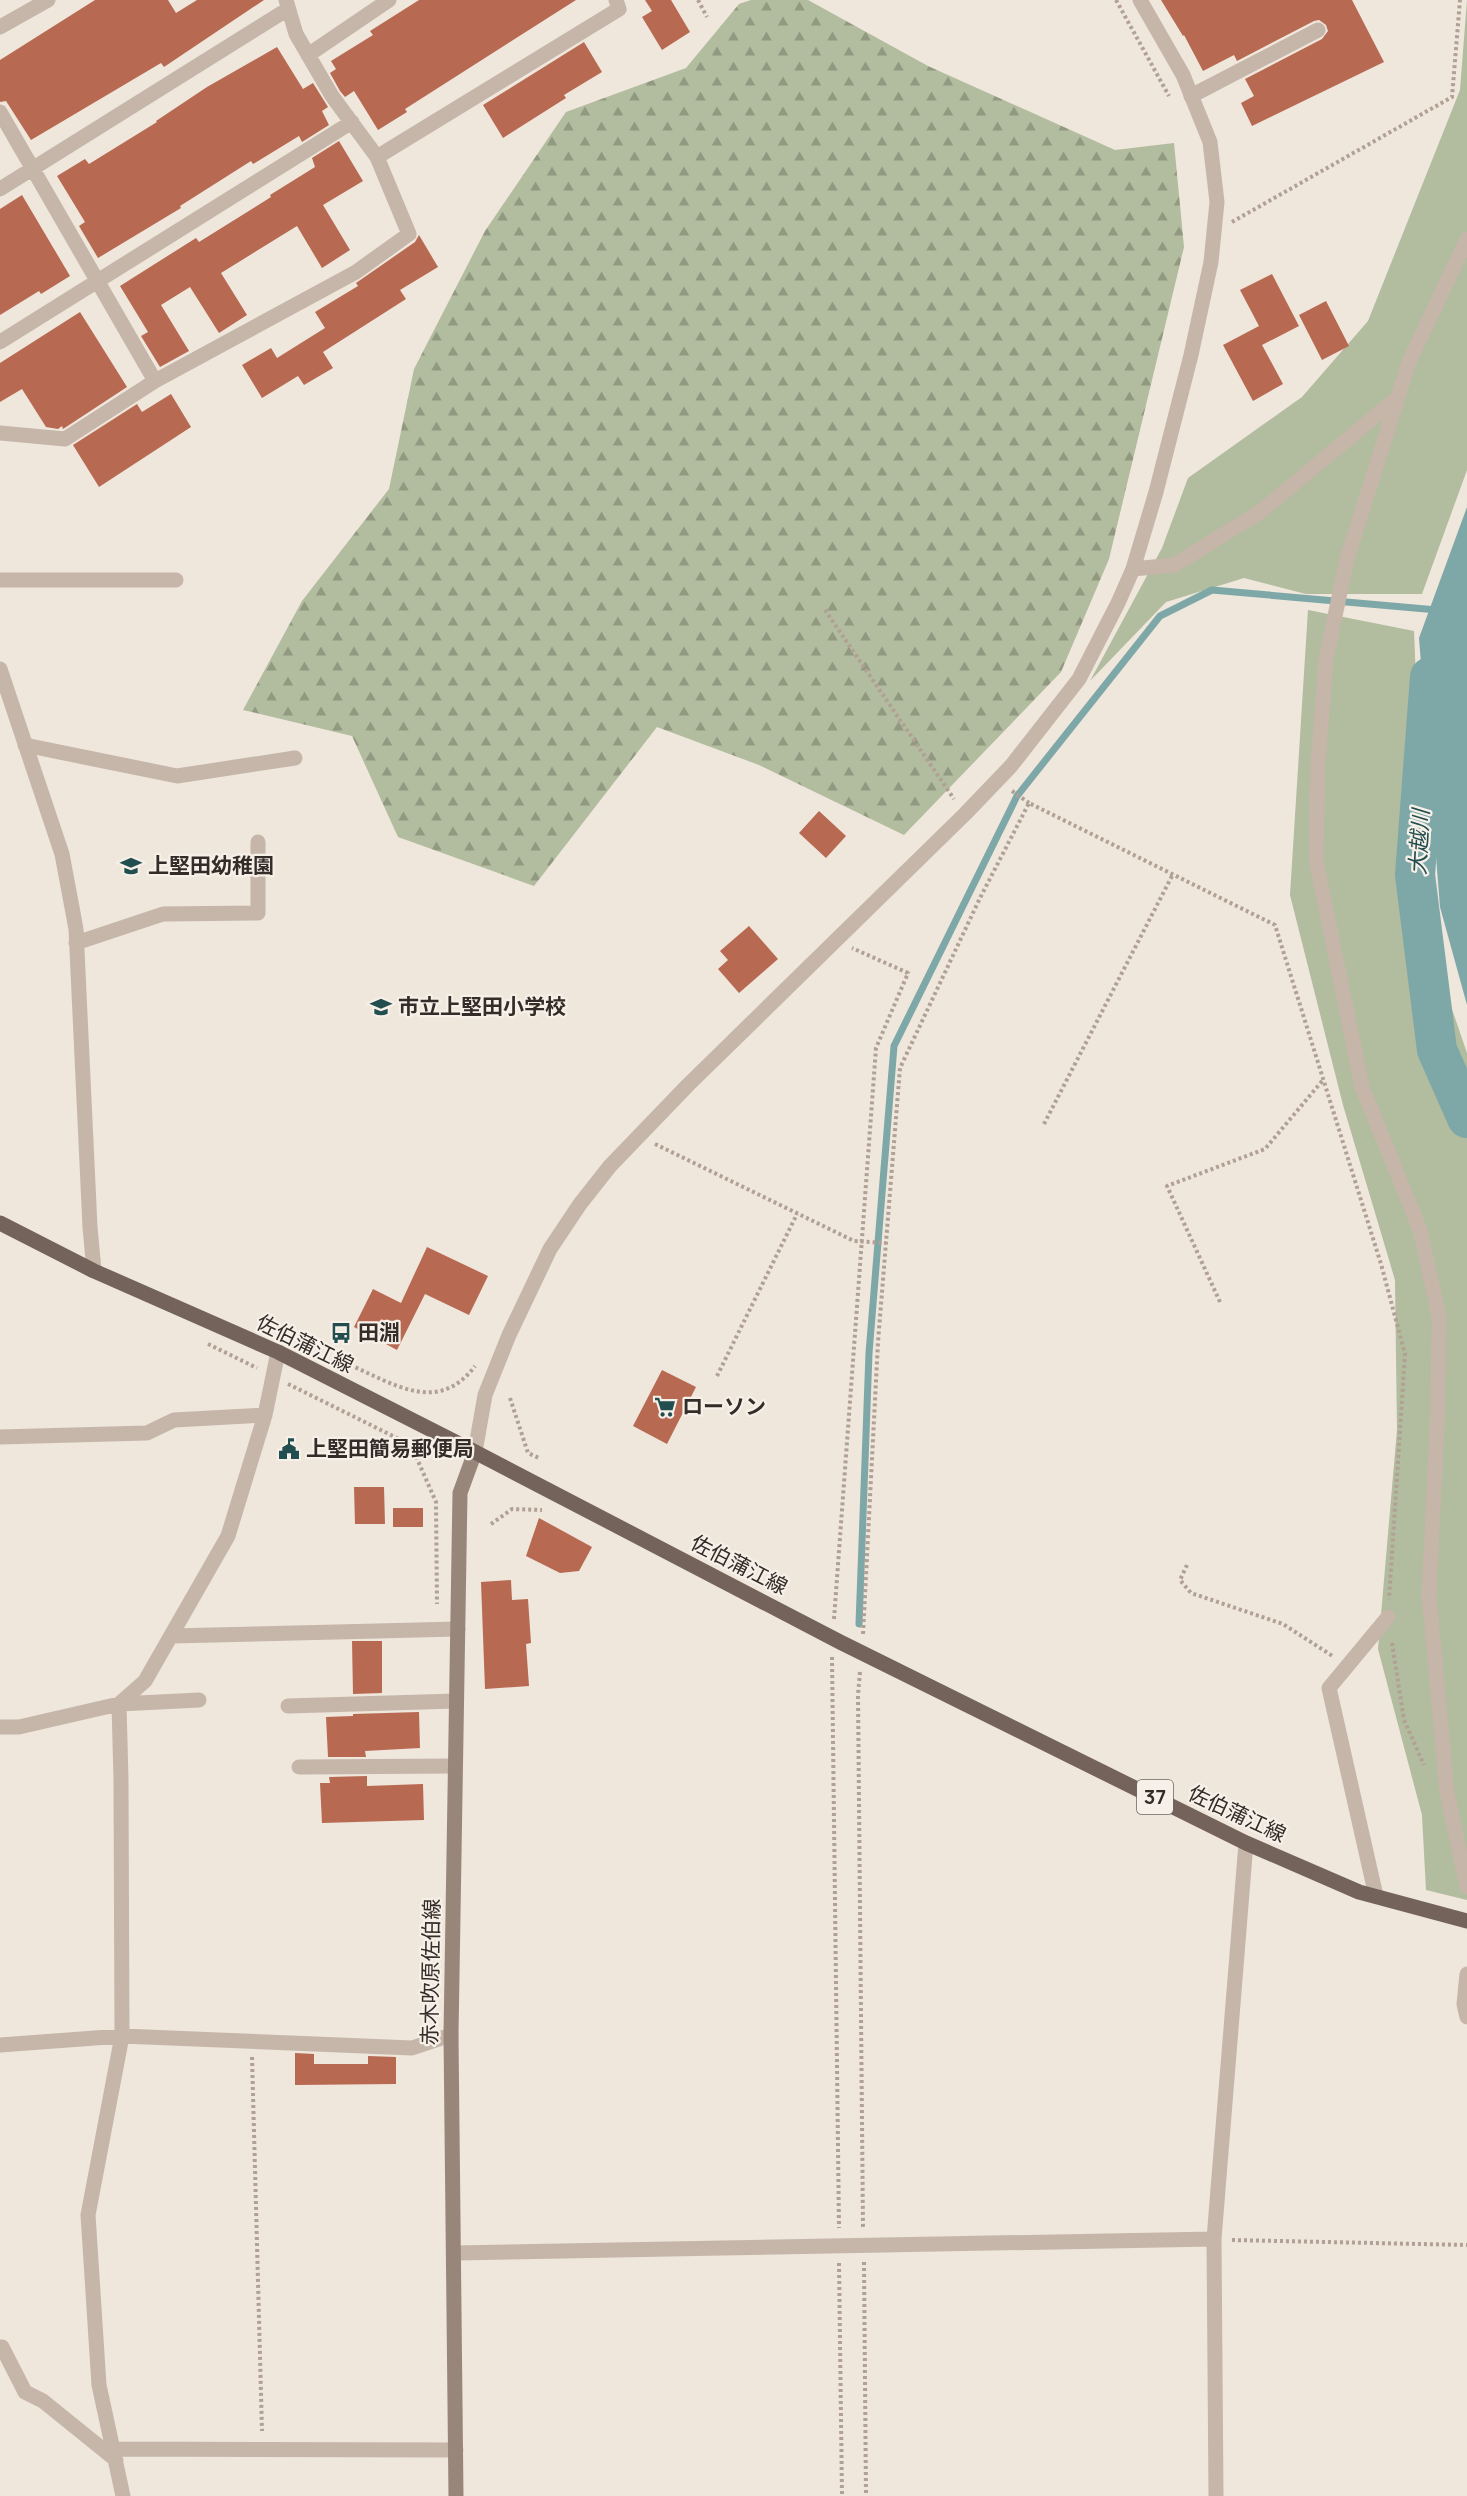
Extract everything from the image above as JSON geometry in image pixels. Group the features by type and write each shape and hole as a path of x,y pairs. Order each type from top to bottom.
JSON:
{"main road":[{"name":"佐伯蒲江線","path":"0,1223 94,1271 278,1352 847,1645 1246,1843 1359,1892 1467,1921"},
{"name":"赤木吹原佐伯線","path":"456,2496 451,2035 456,1701 460,1493 475,1452"}],"street":[{"path":"0,27 48,0"},
{"path":"308,55 389,0"},
{"path":"377,157 619,9 616,0"},
{"path":"475,1452 485,1395 508,1335 550,1249 579,1204 610,1166 748,1024 965,814 1011,766 1079,679 1102,638 1133,569 1156,492 1191,355 1210,262 1217,202 1210,142 1182,75 1140,0"},
{"path":"0,189 287,5 296,34 332,96 377,157 409,234 356,272 155,381 65,439 0,433"},
{"path":"1191,96 1318,30"},
{"path":"0,112 155,381"},
{"path":"0,342 352,123"},
{"path":"1467,239 1409,363 1347,560 1326,659 1318,763 1316,860 1362,1087 1420,1230 1438,1316 1438,1404 1429,1595 1447,1792 1467,1887"},
{"path":"1133,569 1174,565 1260,512 1397,398"},
{"path":"0,580 176,580"},
{"path":"0,669 62,854 76,943 94,1271"},
{"path":"25,745 177,776 295,758"},
{"path":"76,943 163,914 258,913 258,842"},
{"path":"119,1704 146,1681 228,1536 265,1415 278,1352"},
{"path":"0,1437 147,1433 174,1420 265,1415"},
{"path":"1376,1896 1329,1688 1388,1617"},
{"path":"171,1636 458,1629"},
{"path":"0,1727 19,1727 119,1704 199,1700"},
{"path":"288,1706 456,1701"},
{"path":"119,1704 122,2036 88,2215 99,2385 123,2496"},
{"path":"299,1767 455,1766"},
{"path":"1216,2496 1214,2239 1246,1843"},
{"path":"1467,1974 1464,2004 1467,2017"},
{"path":"0,2045 122,2036 412,2048 451,2035"},
{"path":"454,2253 1214,2239"},
{"path":"0,2347 25,2392 43,2401 115,2455 262,2450 456,2450"}],"path":[{"path":"698,0 707,17"},
{"path":"1116,0 1171,99"},
{"path":"1214,233 1452,97 1460,0"},
{"path":"825,610 956,802 963,795"},
{"path":"1011,790 1027,802 1275,924 1381,1264 1405,1354 1388,1617 1404,1720 1426,1769"},
{"path":"866,2496 858,1695 847,1645 878,1342 900,1068 1027,802"},
{"path":"1044,1124 1173,874"},
{"path":"836,940 908,973 876,1048 861,1242 847,1645 839,2246 842,2496"},
{"path":"1220,1302 1167,1186 1265,1149 1323,1080"},
{"path":"639,1136 854,1241 885,1243"},
{"path":"717,1376 797,1214"},
{"path":"510,1398 528,1453 539,1458"},
{"path":"491,1524 512,1509 539,1508"},
{"path":"1187,1565 1180,1580 1191,1593 1283,1624 1347,1666"},
{"path":"252,2041 262,2450"},
{"path":"1214,2239 1467,2245"}],"green space":[{"path":"751,0 808,0 928,66 1115,150 1174,143 1184,247 1109,559 1061,672 904,835 759,765 657,727 534,886 398,837 352,736 243,710 302,601 389,489 414,369 485,231 566,112 686,68 739,4"},
{"path":"1467,0 1467,470 1422,594 1306,594 1244,578 1166,602 1090,681 1162,548 1188,478 1302,397 1368,321 1460,90"},
{"path":"1308,610 1414,631 1416,680 1406,875 1467,1053 1467,1900 1426,1890 1422,1815 1378,1649 1397,1430 1395,1280 1343,1105 1290,895"}],"water":[{"path":"1467,507 1467,1005 1440,907 1419,638"}],"building":[{"path":"95,0 168,0 176,13 197,0 264,0 164,67 161,63 31,140 6,101 0,102 0,60"},
{"path":"419,0 576,0 405,109 407,112 378,130 354,91 345,97 340,91 330,73 336,69 331,61 373,35 370,31"},
{"path":"645,0 671,0 690,32 662,50 642,17 652,11"},
{"path":"1161,0 1352,0 1384,62 1252,126 1241,103 1254,96 1245,79 1322,39 1328,31 1326,25 1319,20 1314,21 1237,61 1234,55 1203,71 1184,35"},
{"path":"584,42 602,72 564,95 566,98 503,138 483,105"},
{"path":"277,47 303,89 313,83 328,107 322,111 329,125 302,142 299,136 253,164 251,161 180,206 181,208 98,258 79,226 85,222 57,176 85,159 89,164 157,122 207,87"},
{"path":"339,141 363,181 323,205 350,250 322,268 297,226 221,273 247,315 219,333 190,287 161,305 189,351 160,367 141,336 148,332 120,286 196,238 199,242 271,197 270,195 315,167 312,158"},
{"path":"22,195 70,276 41,294 39,291 0,315 0,209"},
{"path":"419,235 438,267 400,290 406,299 323,352 333,368 304,385 298,376 262,398 242,365 271,348 277,358 325,328 315,312 358,286 356,283 415,242"},
{"path":"1272,274 1299,326 1262,345 1283,384 1253,401 1223,345 1259,326 1240,290"},
{"path":"1326,301 1349,346 1322,360 1299,315"},
{"path":"80,312 127,387 63,429 62,426 58,429 46,427 22,389 0,402 0,363"},
{"path":"171,394 191,427 99,487 73,445 137,404 142,412"},
{"path":"819,811 846,836 826,858 799,833"},
{"path":"749,926 778,959 739,993 718,969 728,960 720,951"},
{"path":"427,1247 488,1276 469,1315 425,1294 397,1350 354,1327 373,1289 401,1303"},
{"name":"ローソン","path":"662,1370 696,1387 667,1444 633,1426"},
{"path":"354,1487 384,1487 385,1524 355,1524"},
{"path":"393,1508 423,1508 423,1527 393,1527"},
{"path":"539,1518 592,1547 579,1571 560,1573 526,1556"},
{"path":"511,1580 512,1600 528,1599 531,1643 526,1644 529,1686 485,1689 481,1582"},
{"path":"352,1641 382,1641 382,1693 353,1694"},
{"path":"419,1712 420,1748 365,1751 366,1757 328,1757 326,1717"},
{"path":"367,1776 367,1786 423,1784 424,1820 322,1823 320,1783 330,1783 329,1777"},
{"path":"295,2053 314,2054 314,2064 368,2064 368,2056 396,2057 396,2084 295,2085"}],"waterway":[{"path":"859,1624 869,1353 894,1046 1017,796 1160,616 1212,590 1437,610"},
{"name":"大越川","path":"1430,677 1415,875 1437,1050 1467,1118"}],"place":[{"name":"上堅田幼稚園","path":"131,866"},
{"name":"市立上堅田小学校","path":"381,1007"},
{"name":"田淵","path":"341,1333"},
{"name":"ローソン","path":"665,1407"},
{"name":"上堅田簡易郵便局","path":"289,1449"}]}
